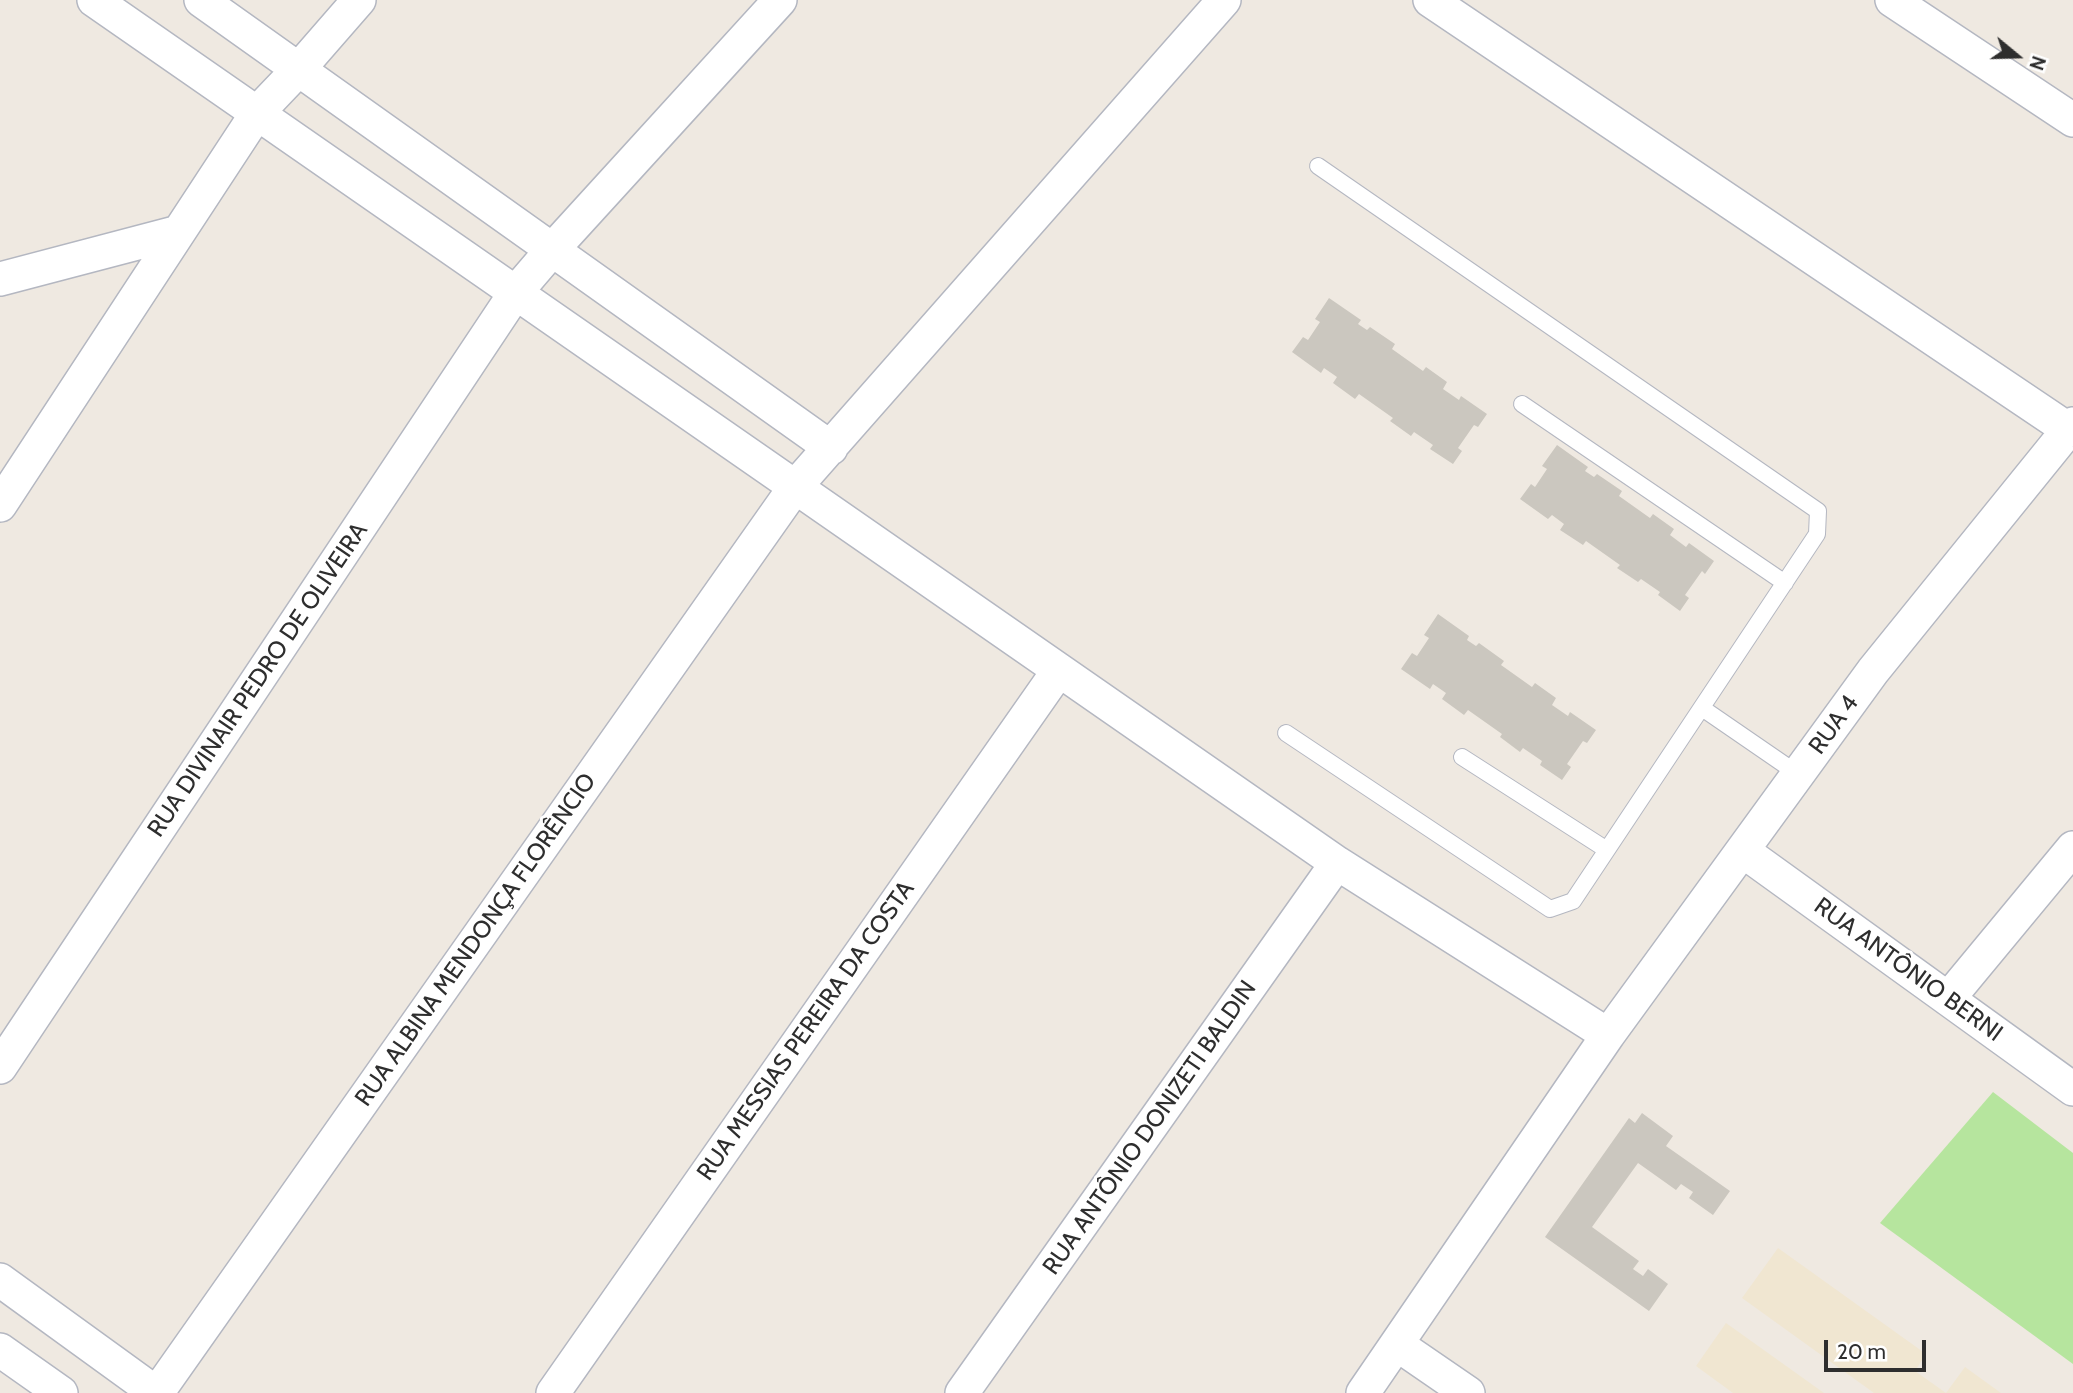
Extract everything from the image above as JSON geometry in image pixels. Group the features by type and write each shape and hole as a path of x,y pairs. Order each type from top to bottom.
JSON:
{"street":[{"path":"94,0 1337,863 1608,1035"},
{"path":"201,0 831,448"},
{"path":"0,505 257,113 359,0"},
{"name":"RUA DIVINAIR PEDRO DE OLIVEIRA","path":"0,1067 516,292 780,0"},
{"name":"RUA ALBINA MENDONÇA FLORÊNCIO","path":"157,1393 795,486 1224,0"},
{"path":"1430,0 2071,427"},
{"path":"1892,0 2073,120"},
{"path":"0,279 179,232"},
{"name":"RUA 4","path":"1363,1393 1608,1035 1873,671 2071,427"},
{"name":"RUA MESSIAS PEREIRA DA COSTA","path":"553,1393 1059,670"},
{"path":"1948,999 2073,848"},
{"name":"RUA ANTÔNIO BERNI","path":"1743,851 2073,1089"},
{"name":"RUA ANTÔNIO DONIZETI BALDIN","path":"962,1393 1337,863"},
{"path":"0,1280 157,1393"},
{"path":"1398,1345 1468,1393"},
{"path":"0,1350 61,1393"}],"lane":[{"path":"1286,733 1550,909 1573,901 1816,534 1818,512 1318,166"},
{"path":"1522,404 1785,583"},
{"path":"1702,708 1798,774"},
{"path":"1462,757 1607,850"}],"shaded area":[{"path":"1778,1248 1926,1354 1915,1371 1946,1393 1874,1393 1742,1298"},
{"path":"1726,1323 1824,1393 1733,1393 1696,1366"},
{"path":"1965,1367 2001,1393 1946,1393"}],"green space":[{"path":"1993,1092 2073,1153 2073,1364 1880,1223"}],"building":[{"path":"1329,298 1361,320 1358,324 1367,330 1370,327 1395,344 1392,349 1423,371 1426,367 1447,382 1443,389 1459,400 1461,396 1487,414 1478,427 1474,425 1458,448 1462,451 1453,464 1430,449 1433,445 1414,432 1411,436 1390,421 1393,418 1359,394 1355,399 1333,383 1337,377 1324,368 1321,373 1292,352 1303,337 1308,340 1320,322 1315,319"},
{"path":"1557,445 1588,467 1585,471 1594,477 1597,474 1622,491 1619,496 1650,518 1653,514 1674,529 1670,535 1686,547 1689,543 1714,561 1705,574 1702,571 1685,595 1689,598 1680,611 1658,595 1660,592 1617,568 1620,565 1586,541 1583,545 1560,530 1564,524 1552,515 1548,519 1520,499 1531,484 1535,487 1547,469 1542,466"},
{"path":"1438,614 1469,636 1467,640 1476,646 1479,643 1504,661 1501,665 1532,687 1535,683 1556,698 1552,705 1568,716 1570,712 1596,730 1587,743 1583,741 1567,764 1571,767 1562,780 1540,765 1542,761 1523,748 1520,752 1500,737 1502,734 1468,710 1464,715 1442,699 1446,693 1433,684 1430,689 1401,669 1412,653 1417,656 1429,638 1424,635"},
{"path":"1642,1113 1673,1136 1666,1146 1730,1191 1713,1215 1689,1198 1693,1192 1681,1184 1676,1190 1638,1163 1592,1227 1639,1261 1633,1269 1643,1276 1648,1269 1668,1284 1649,1311 1545,1237 1629,1118 1635,1123"}]}
